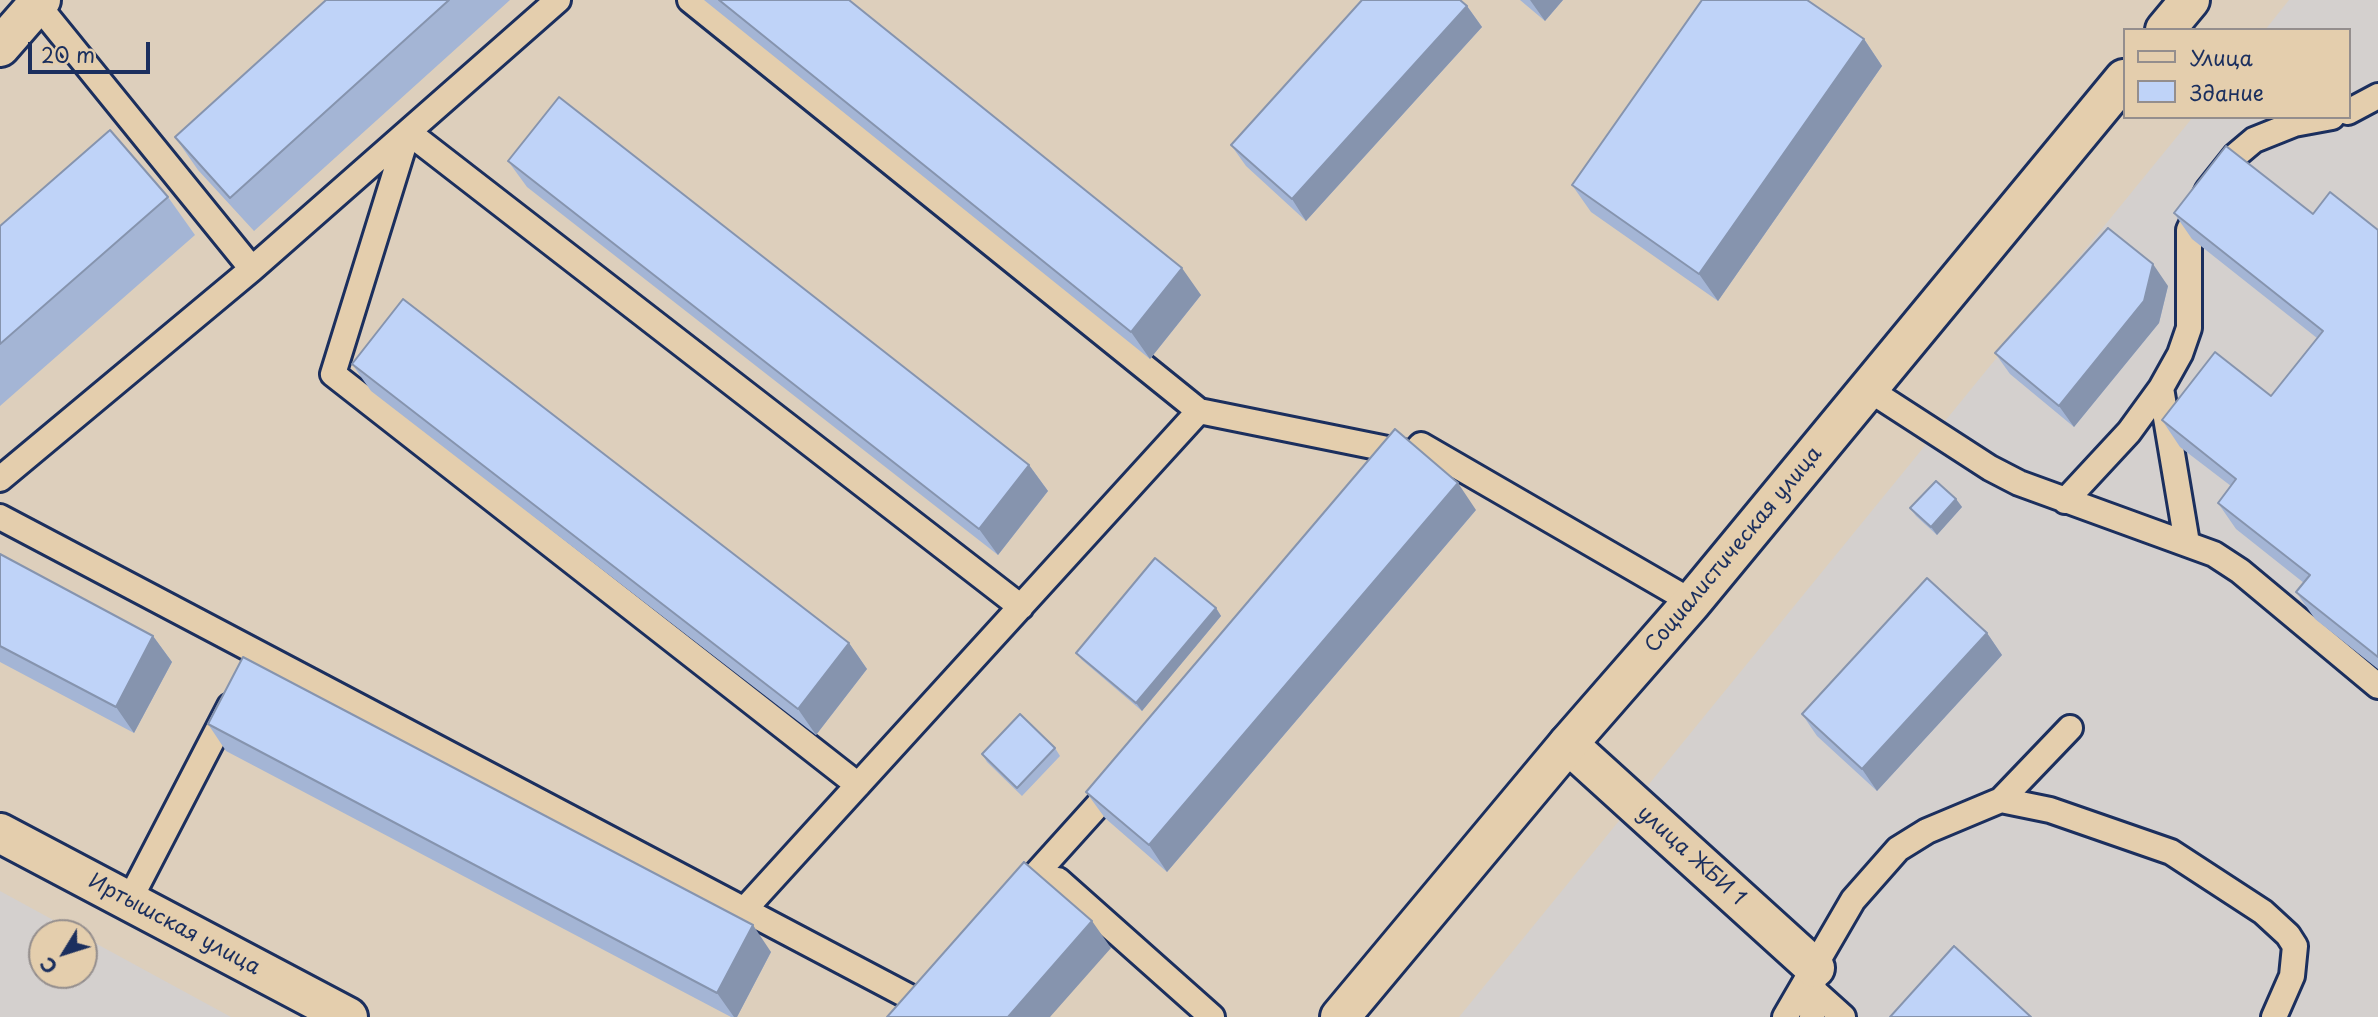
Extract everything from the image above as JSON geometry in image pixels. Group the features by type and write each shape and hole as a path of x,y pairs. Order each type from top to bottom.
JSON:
{"main road":[{"path":"2167,28 2190,0"},
{"path":"0,47 39,2"},
{"name":"Социалистическая улица","path":"1340,1017 1568,744 1692,602 2122,81"},
{"name":"улица ЖБИ 1","path":"1568,744 1814,979"},
{"name":"Иртышская улица","path":"0,833 348,1017"}],"lane":[{"path":"0,479 251,269 558,0"},
{"path":"690,0 1199,411 1413,454"},
{"path":"39,2 251,269"},
{"path":"2350,111 2378,96"},
{"path":"2065,501 2129,432 2161,388 2189,328 2189,230 2208,190 2235,156 2254,140 2294,124 2321,119"},
{"path":"408,132 1021,607"},
{"path":"408,132 333,374 858,785"},
{"path":"2161,388 2187,543"},
{"path":"1868,389 1990,468 2065,501 2214,554 2240,571 2378,686"},
{"path":"744,910 1199,411"},
{"path":"1376,496 1421,445 1692,602"},
{"path":"0,517 744,910 915,1010 939,982"},
{"path":"129,901 257,652"},
{"path":"1812,1017 1814,979 1830,934 1853,900 1898,849 1927,831 2001,800 2070,728"},
{"path":"1004,910 1134,765"},
{"path":"2001,800 2050,810 2171,852 2263,912 2288,935 2295,946 2292,976 2274,1017"},
{"path":"1058,880 1212,1017"},
{"path":"1785,1017 1814,979"},
{"path":"1814,979 1843,1017"}],"shaded area":[{"path":"2289,0 2378,0 2378,1017 1459,1017 2191,119 2350,119 2350,28 2267,28"},
{"path":"0,891 51,919 28,919 28,989 98,989 98,945 231,1017 0,1017"}],"building":[{"path":"326,0 449,0 230,198 175,137"},
{"path":"719,0 849,0 1182,268 1131,332"},
{"path":"1362,0 1460,0 1467,6 1292,199 1231,145"},
{"path":"1702,0 1807,0 1864,39 1699,274 1572,185"},
{"path":"559,97 1029,465 979,529 508,161"},
{"path":"110,130 168,197 0,344 0,226"},
{"path":"2226,146 2313,214 2330,192 2378,230 2378,657 2296,592 2310,575 2218,503 2236,479 2162,420 2215,352 2271,396 2323,331 2174,213"},
{"path":"2108,228 2153,264 2144,301 2059,406 1995,353"},
{"path":"403,299 849,643 798,709 352,364"},
{"path":"1395,429 1458,483 1149,845 1086,792"},
{"path":"1936,481 1956,499 1931,527 1910,508"},
{"path":"0,554 153,636 116,707 0,646"},
{"path":"1155,558 1216,608 1136,703 1076,653"},
{"path":"1927,578 1987,633 1862,769 1802,714"},
{"path":"243,657 753,925 717,993 208,724"},
{"path":"1020,714 1055,748 1017,788 982,754"},
{"path":"1024,862 1092,921 1008,1017 887,1017"},
{"path":"1954,946 2031,1017 1890,1017"}]}
